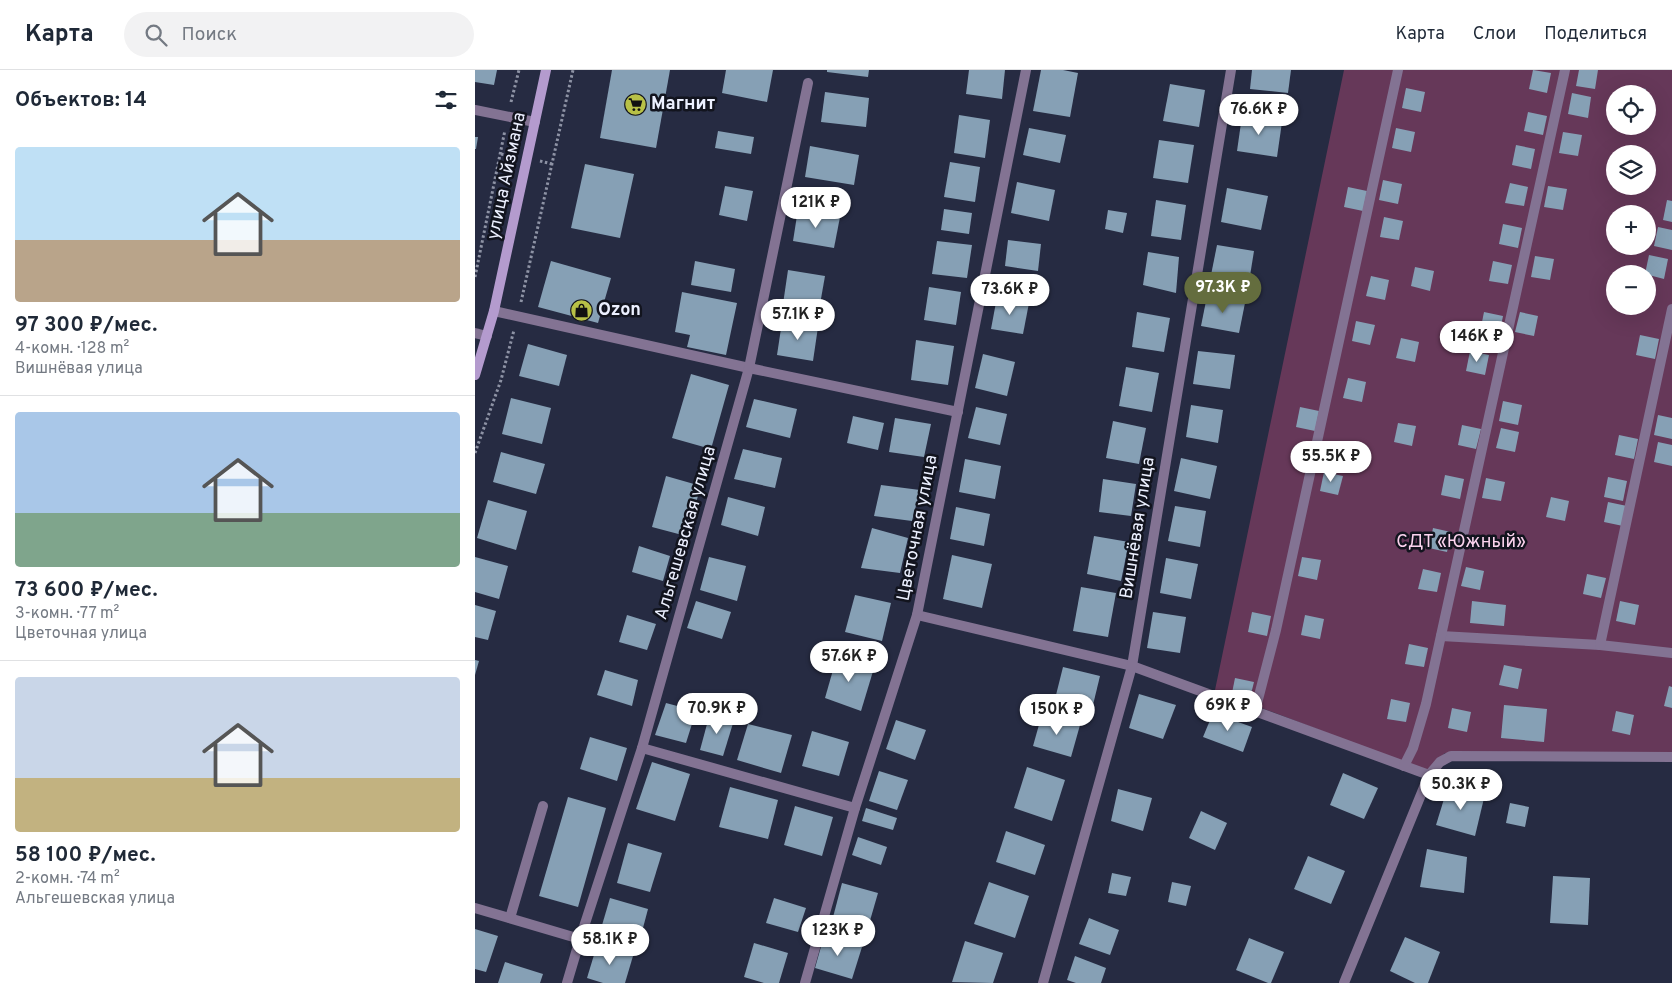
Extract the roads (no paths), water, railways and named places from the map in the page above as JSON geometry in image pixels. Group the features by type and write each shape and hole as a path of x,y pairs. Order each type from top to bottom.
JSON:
{"street":[{"name":"улица Айзмана","path":"475,375 494,311 546,70"},
{"name":"Цветочная улица","path":"805,983 855,808 917,615 1026,70"},
{"name":"Вишнёвая улица","path":"1043,983 1132,666 1231,70"},
{"path":"1255,711 1276,630 1398,70"},
{"path":"1404,766 1413,748 1426,704 1565,70"},
{"name":"Альгешевская улица","path":"567,983 642,748 749,368 808,83"},
{"path":"475,110 535,122"},
{"path":"1600,645 1672,309"},
{"path":"494,311 958,412"},
{"path":"475,333 487,336"},
{"path":"917,615 1132,666 1429,775"},
{"path":"1441,636 1600,645 1672,653"},
{"path":"642,748 855,808"},
{"path":"1344,983 1429,775 1440,762 1451,756 1672,757"},
{"path":"510,918 543,806"},
{"path":"475,908 580,939"}],"place":[{"name":"Магнит","path":"635,104"},
{"name":"Ozon","path":"582,310"}],"park label":[{"name":"СДТ «Южный»","path":"1461,542"}]}
